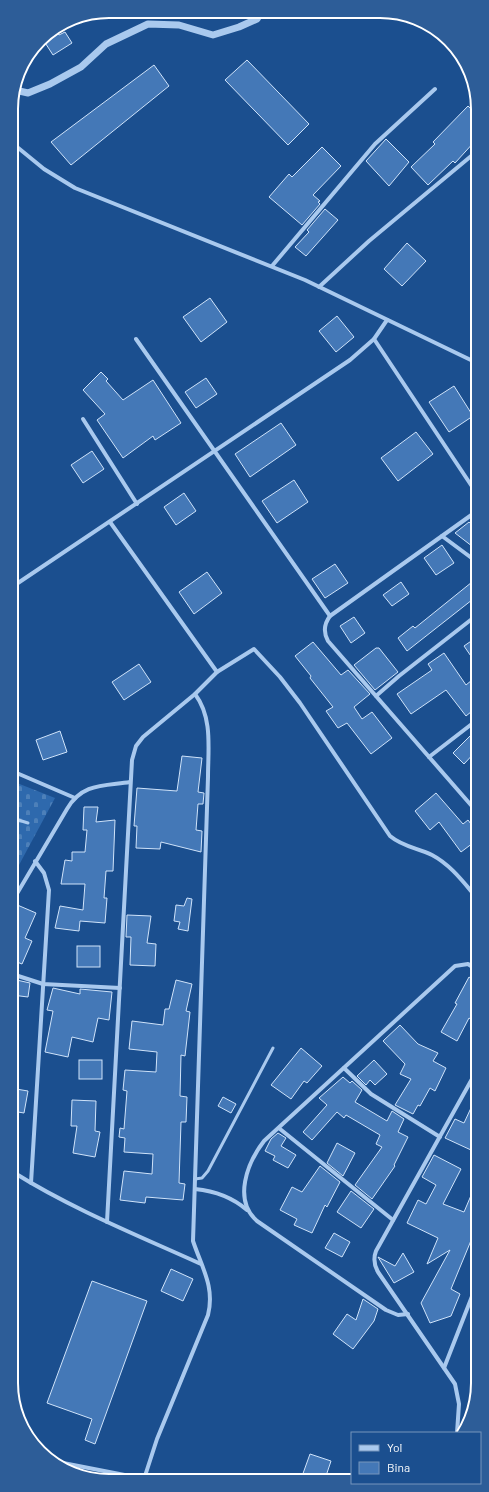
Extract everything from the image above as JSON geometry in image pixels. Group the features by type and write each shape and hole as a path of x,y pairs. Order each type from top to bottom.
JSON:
{"street":[{"path":"20,91 28,93 50,84 81,67 106,44 148,24 180,25 213,36 239,28 258,18"},
{"path":"272,266 374,144 435,89"},
{"path":"18,148 44,169 75,188 272,266 319,287 471,361"},
{"path":"319,287 369,240 471,156"},
{"path":"18,583 350,360 374,339 387,320"},
{"path":"374,339 471,485"},
{"path":"136,340 216,451 330,616"},
{"path":"83,419 137,504"},
{"path":"471,515 330,616 325,623 324,628 326,637 471,805"},
{"path":"110,522 217,672"},
{"path":"442,536 471,558"},
{"path":"376,696 471,620"},
{"path":"108,1222 130,782 133,752 140,740 194,694 217,672 254,649 300,703 390,836 401,844 440,859 471,891"},
{"path":"146,1474 157,1439 208,1315 210,1306 210,1288 194,1241 208,731 202,705 194,694"},
{"path":"429,757 471,725"},
{"path":"18,774 75,798"},
{"path":"18,891 71,801 88,788 130,782"},
{"path":"32,1183 49,890 44,873 35,861"},
{"path":"248,1211 245,1204 244,1195 249,1167 258,1149 272,1134 280,1129 455,966 468,964 471,966"},
{"path":"18,976 43,984 120,988"},
{"path":"344,1068 371,1094 440,1137"},
{"path":"457,1432 459,1414 458,1394 455,1384 378,1272 374,1262 376,1251 471,1081"},
{"path":"280,1129 393,1220"},
{"path":"18,1175 108,1222 201,1264"},
{"path":"195,1189 224,1195 248,1211 257,1221 386,1310 398,1315 408,1314"},
{"path":"444,1368 471,1299"},
{"path":"67,1464 119,1474"}],"lane":[{"path":"18,820 28,823"},
{"path":"195,1179 202,1178 208,1171 274,1048"}],"green space":[{"path":"18,783 55,798 18,867"}],"building":[{"path":"65,32 72,43 53,55 46,43 58,33 59,35"},
{"path":"247,60 309,124 288,145 225,80"},
{"path":"154,65 169,86 71,165 51,142"},
{"path":"468,106 471,109 471,145 455,163 453,161 428,185 411,167 435,144 433,142"},
{"path":"386,139 409,162 389,186 366,161"},
{"path":"322,147 341,166 313,195 320,201 318,202 320,204 302,225 269,197 289,174 292,177"},
{"path":"325,209 338,220 306,256 295,247 309,232 307,230"},
{"path":"407,243 426,261 402,286 384,269"},
{"path":"210,298 227,322 201,342 183,317"},
{"path":"337,316 354,337 336,352 319,331"},
{"path":"101,372 108,379 106,381 123,400 153,380 181,423 155,440 153,436 123,458 97,420 105,414 83,390"},
{"path":"206,378 217,394 196,408 185,392"},
{"path":"454,386 471,413 471,417 449,432 429,402"},
{"path":"281,423 296,445 250,477 235,454"},
{"path":"416,432 433,454 398,481 381,458"},
{"path":"92,451 104,469 83,483 71,465"},
{"path":"294,480 308,502 277,523 262,501"},
{"path":"184,493 196,511 176,525 164,507"},
{"path":"469,522 471,524 471,545 455,533"},
{"path":"442,545 454,563 436,575 424,558"},
{"path":"335,564 348,583 325,598 312,579"},
{"path":"207,572 222,593 194,614 179,592"},
{"path":"401,582 409,594 392,606 383,595"},
{"path":"471,583 471,601 407,651 398,638 413,626 415,628"},
{"path":"354,617 365,633 351,643 340,626"},
{"path":"471,641 471,656 464,646"},
{"path":"313,642 341,675 348,670 370,694 354,707 362,719 372,712 392,738 371,754 347,723 338,728 326,711 333,707 295,656"},
{"path":"376,648 379,648 398,672 375,690 354,665"},
{"path":"444,653 466,685 471,681 471,712 466,716 446,690 411,714 397,694 432,670 428,664"},
{"path":"139,664 151,682 124,700 112,682"},
{"path":"60,731 67,752 43,760 36,740"},
{"path":"471,735 471,756 464,764 453,753"},
{"path":"182,756 202,758 198,792 204,793 203,804 198,804 196,830 202,831 201,852 161,842 160,849 136,848 137,826 134,826 137,788 177,791"},
{"path":"436,793 463,824 468,820 471,824 471,844 461,852 439,822 430,830 415,811"},
{"path":"84,807 98,807 96,822 115,820 113,871 106,871 104,898 107,898 105,923 80,921 79,931 55,928 60,906 83,910 85,884 61,884 65,860 72,861 72,852 85,852 87,830 83,830"},
{"path":"187,898 192,899 188,931 178,929 180,922 174,921 176,905 184,906"},
{"path":"18,905 36,913 25,938 32,941 22,964 18,962"},
{"path":"127,915 151,916 147,943 156,944 155,966 130,965 131,937 126,937"},
{"path":"77,946 100,946 100,967 77,967"},
{"path":"469,977 471,978 471,1019 469,1018 457,1041 441,1032 457,1004 455,1003"},
{"path":"18,980 30,983 28,997 18,996"},
{"path":"176,980 192,984 186,1011 190,1012 185,1056 181,1055 180,1096 187,1097 186,1122 181,1122 179,1183 185,1184 183,1200 146,1197 145,1203 120,1200 124,1171 152,1174 153,1154 124,1152 125,1138 119,1137 120,1128 124,1129 127,1091 123,1090 125,1070 156,1072 157,1052 129,1049 132,1021 163,1025 165,1009 169,1009"},
{"path":"53,988 80,994 80,989 112,992 109,1020 98,1018 93,1042 72,1037 68,1057 45,1052 53,1011 47,1010"},
{"path":"400,1025 418,1044 438,1053 433,1061 446,1068 435,1091 430,1088 420,1106 418,1105 413,1114 395,1105 411,1079 400,1074 405,1064 383,1041"},
{"path":"301,1048 322,1066 307,1083 304,1081 291,1099 271,1085"},
{"path":"79,1060 102,1060 102,1079 79,1079"},
{"path":"374,1060 387,1074 375,1085 370,1080 366,1085 357,1076"},
{"path":"343,1077 350,1083 352,1081 362,1090 355,1102 387,1121 392,1111 404,1119 398,1132 408,1137 394,1165 395,1166 372,1199 355,1185 382,1147 376,1144 380,1135 346,1115 344,1118 337,1112 312,1140 303,1132 327,1105 319,1098"},
{"path":"18,1089 28,1091 24,1113 18,1112"},
{"path":"223,1097 236,1104 231,1113 218,1106"},
{"path":"72,1100 96,1101 95,1131 100,1132 95,1157 73,1153 77,1126 71,1126"},
{"path":"471,1108 471,1150 445,1138 455,1119 464,1123"},
{"path":"278,1133 286,1138 281,1146 296,1155 288,1168 273,1160 275,1156 265,1151 271,1139"},
{"path":"337,1143 355,1153 343,1176 327,1163"},
{"path":"434,1155 461,1169 443,1204 464,1212 471,1196 471,1240 451,1289 460,1294 451,1316 430,1323 421,1303 450,1250 427,1264 438,1238 407,1223 418,1200 426,1204 436,1185 422,1177"},
{"path":"320,1166 340,1182 327,1207 325,1205 312,1233 294,1225 297,1219 280,1210 292,1187 302,1192"},
{"path":"351,1191 374,1209 361,1228 337,1212"},
{"path":"334,1233 350,1242 342,1257 325,1248"},
{"path":"403,1253 414,1272 394,1283 378,1257 395,1266"},
{"path":"171,1269 193,1279 183,1301 161,1291"},
{"path":"92,1281 147,1301 95,1444 85,1440 92,1419 47,1403"},
{"path":"363,1299 378,1309 374,1321 353,1349 333,1334 347,1314 356,1320"},
{"path":"310,1454 331,1461 327,1474 303,1474"}]}
